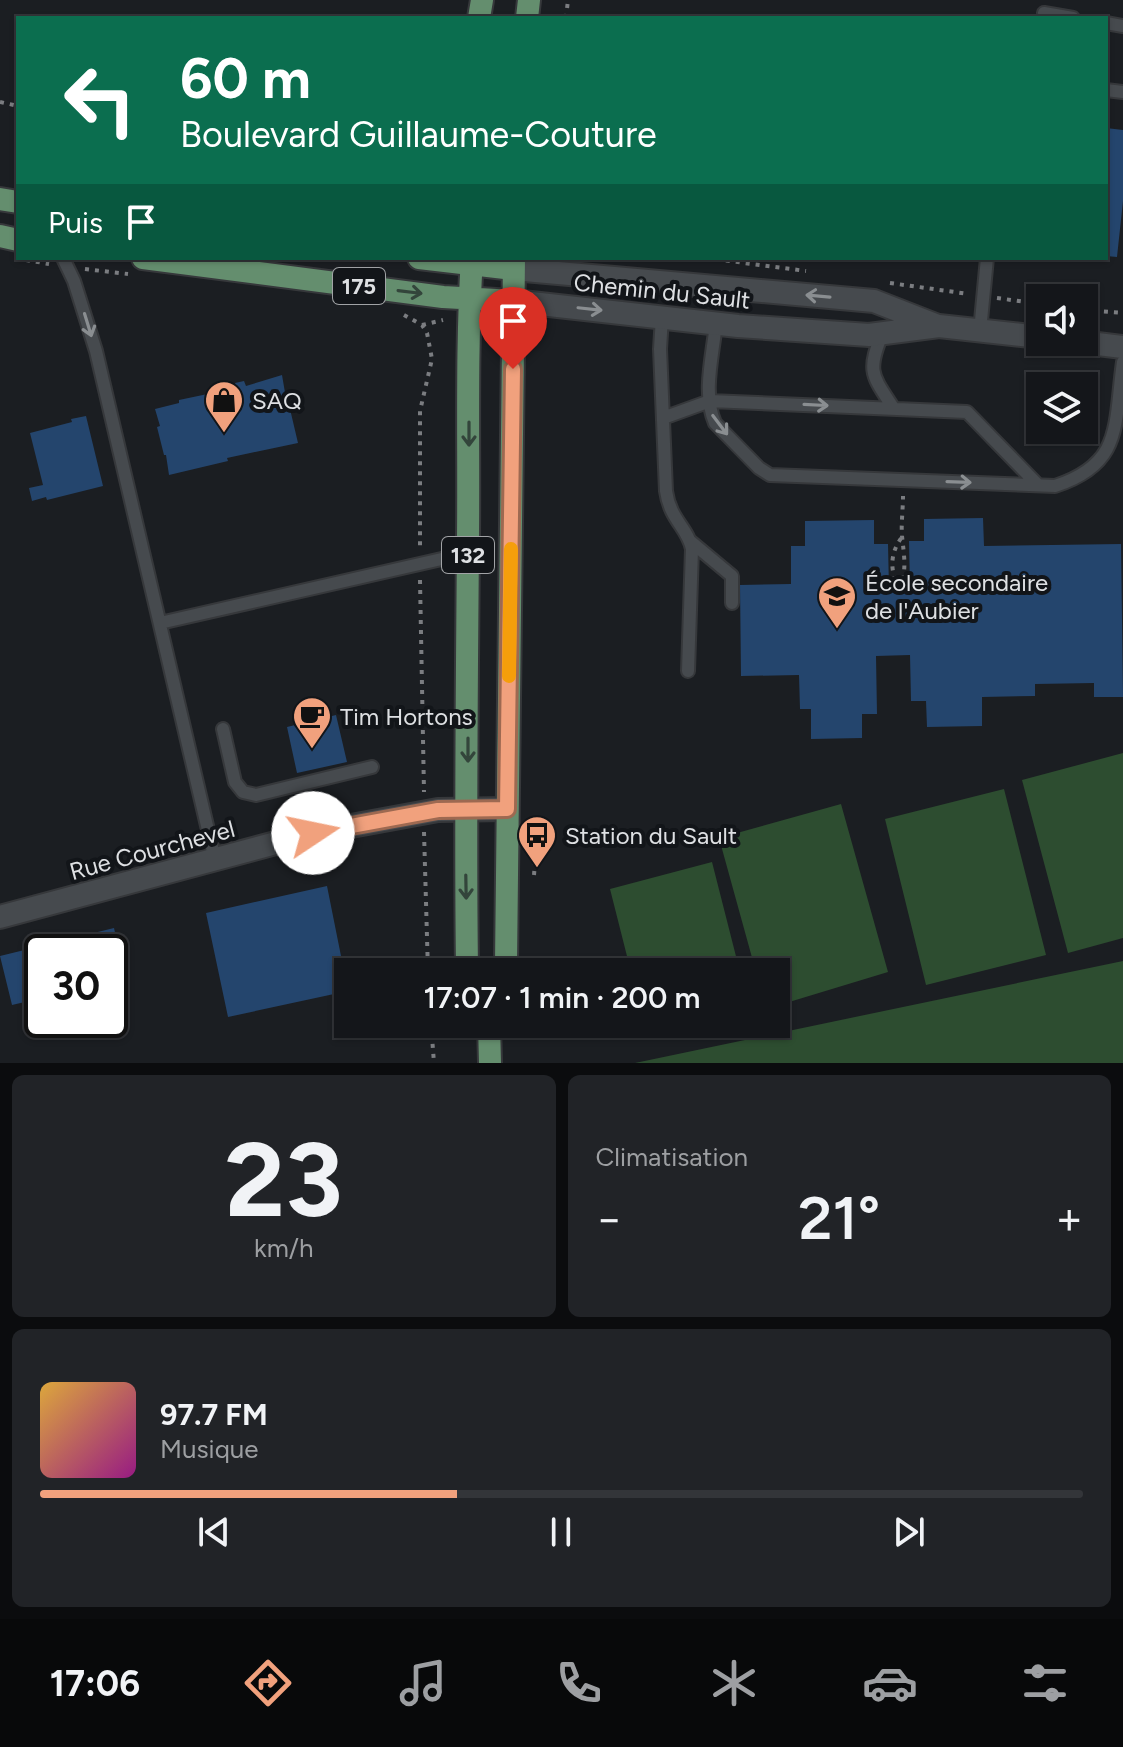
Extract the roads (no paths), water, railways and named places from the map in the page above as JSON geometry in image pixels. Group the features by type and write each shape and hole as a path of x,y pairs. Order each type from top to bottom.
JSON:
{"main road":[{"name":"Chemin du Sault","path":"159,260 470,300 513,301"},
{"name":"Chemin du Sault","path":"445,260 514,263"},
{"name":"132","path":"467,958 465,809 468,761 471,262"},
{"name":"132","path":"506,958 514,263"},
{"path":"489,1038 490,1063"}],"street":[{"name":"Chemin du Sault","path":"514,263 874,301 939,326 1026,336"},
{"name":"Chemin du Sault","path":"513,301 716,323 882,334 939,326"},
{"path":"1098,344 1123,347"},
{"name":"Rue Courchevel","path":"0,917 313,833 438,810 507,809"}],"lane":[{"path":"1045,10 1066,16"},
{"path":"64,260 74,281 107,395 215,860"},
{"path":"980,331 987,260"},
{"path":"894,308 872,361 873,371 894,409"},
{"path":"662,317 660,349 668,504 677,524 690,541 732,576 732,603"},
{"path":"716,323 709,379 715,423 759,468 770,475 1055,486 1079,478 1096,467 1112,444 1123,362"},
{"path":"663,418 710,401 967,412 1038,485"},
{"path":"688,671 690,541"},
{"path":"160,623 468,553"},
{"path":"223,729 235,782 243,792 256,795 372,767"}],"place":[{"name":"SAQ","path":"224,434"},
{"name":"École secondaire de l'Aubier","path":"837,630"},
{"name":"Tim Hortons","path":"312,750"},
{"name":"Station du Sault","path":"537,869"}]}
